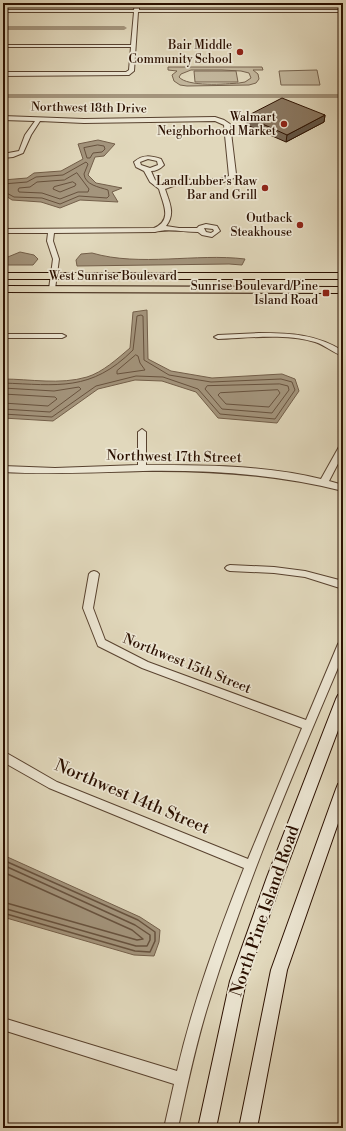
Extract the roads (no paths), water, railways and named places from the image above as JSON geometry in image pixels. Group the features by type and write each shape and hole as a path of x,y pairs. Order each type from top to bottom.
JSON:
{"highway":[{"name":"West Sunrise Boulevard","path":"3,276 343,276"},
{"name":"West Sunrise Boulevard","path":"3,289 343,290"}],"main road":[{"name":"North Pine Island Road","path":"207,1128 238,981 275,877 343,700"},
{"path":"248,1128 279,970 343,789"}],"street":[{"path":"3,74 127,74 131,71 137,3"},
{"path":"3,12 343,11"},
{"path":"3,46 134,46"},
{"name":"Northwest 18th Drive","path":"3,118 84,121 215,119 227,124 233,174 232,177 221,181 178,182 162,188"},
{"path":"3,156 13,156 21,152 28,135 39,119"},
{"path":"3,231 155,230 168,223 170,216 162,188 152,181 147,170"},
{"path":"162,227 179,230 200,230"},
{"path":"51,231 50,241 56,259 52,289"},
{"path":"3,336 62,336"},
{"path":"218,337 285,336 314,340 327,344 343,354"},
{"path":"142,432 142,468"},
{"path":"324,482 343,447"},
{"name":"Northwest 17th Street","path":"3,469 34,472 142,468 223,468 286,475 324,482 343,488"},
{"path":"230,568 274,570 305,574 343,585"},
{"name":"Northwest 15th Street","path":"94,574 88,608 102,644 145,665 309,726"},
{"path":"171,1128 181,1079 205,999 250,864 343,644"},
{"name":"Northwest 14th Street","path":"3,756 53,785 250,864"},
{"path":"3,1024 181,1079"}],"water":[{"path":"98,140 115,144 104,156 95,157 88,175 96,183 122,188 112,192 118,202 80,200 60,208 41,202 12,200 3,194 3,180 27,178 34,173 61,171 83,159 78,144"},
{"path":"20,252 34,255 38,259 33,265 3,265 3,259"},
{"path":"92,253 129,259 245,259 242,265 77,266 76,260 81,254"},
{"path":"147,310 148,359 171,371 212,378 282,374 295,379 299,391 277,423 218,418 196,392 162,381 135,380 98,389 53,421 3,418 3,379 66,381 93,375 110,365 130,348 133,312"},
{"path":"3,855 140,917 160,930 159,942 154,956 134,955 3,917"}],"waterway":[{"path":"3,28 124,28"},
{"path":"3,96 343,96"}],"place":[{"name":"Bair Middle Community School","path":"240,52"},
{"name":"Walmart Neighborhood Market","path":"284,124"},
{"name":"LandLubber's Raw Bar and Grill","path":"265,188"},
{"name":"Outback Steakhouse","path":"300,225"},
{"name":"Sunrise Boulevard/Pine Island Road","path":"326,293"}]}
